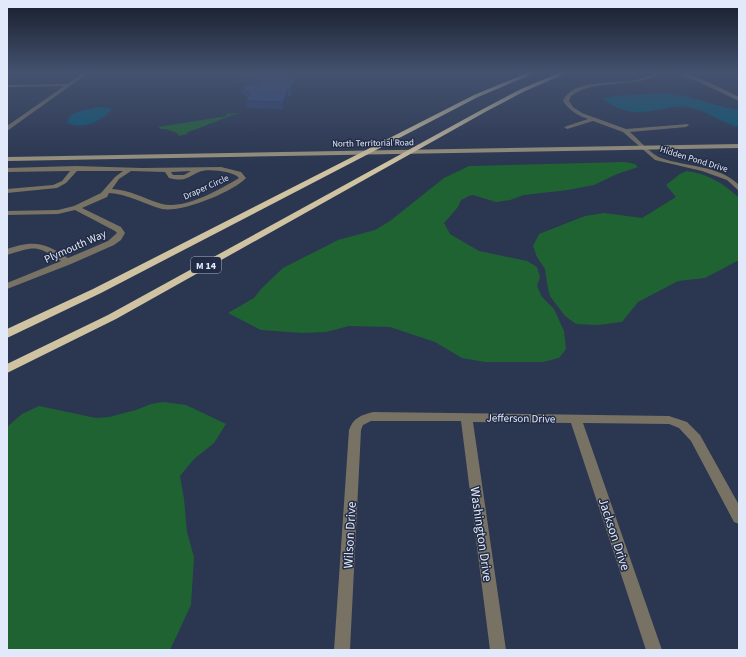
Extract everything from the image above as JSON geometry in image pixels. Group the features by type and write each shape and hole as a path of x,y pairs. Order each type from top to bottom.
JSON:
{"highway":[{"name":"M 14","path":"7,334 104,288 462,104"},
{"name":"M 14","path":"7,370 112,317 497,104"}],"main road":[{"name":"North Territorial Road","path":"7,159 739,146"}],"street":[{"path":"7,129 43,104"},
{"path":"567,104 571,108 594,119 625,131 686,124"},
{"path":"567,127 594,119"},
{"name":"Hidden Pond Drive","path":"625,131 657,159 704,170 729,179 739,189"},
{"path":"7,170 76,168 112,168 129,170"},
{"path":"7,192 55,187 64,182 76,168"},
{"name":"Draper Circle","path":"108,191 125,192 165,208 178,208 188,205 243,178 241,174 228,169 129,170"},
{"path":"7,214 58,212 76,208 99,199 108,191 117,178 129,170"},
{"path":"729,179 739,179"},
{"name":"Plymouth Way","path":"7,286 68,262 116,240 121,233 118,229 76,208"},
{"path":"7,217 24,214"},
{"path":"7,252 27,246 42,245 68,262"},
{"name":"Jefferson Drive","path":"360,421 373,416 669,420 683,425 696,438 737,511"},
{"name":"Washington Drive","path":"466,417 498,650"},
{"name":"Jackson Drive","path":"576,418 654,650"},
{"name":"Wilson Drive","path":"342,650 355,430 360,421"}],"green space":[{"path":"236,113 241,114 235,114 186,133 188,134 177,136 179,134 158,127 227,116 226,114"},
{"path":"624,162 635,164 638,167 617,174 594,185 568,190 524,195 510,200 496,202 473,195 469,196 461,200 458,207 444,223 450,234 479,251 527,261 537,267 540,277 537,286 542,297 554,309 564,331 566,349 559,358 543,362 485,362 462,358 435,342 390,327 349,326 326,332 303,333 261,330 228,313 254,298 283,268 338,240 375,230 390,221 444,178 469,166"},
{"path":"687,171 695,172 716,180 739,198 739,260 705,278 678,281 638,302 622,322 598,325 576,324 565,316 550,296 545,269 537,257 533,246 539,234 585,216 604,213 642,218 676,197 666,185 680,174"},
{"path":"163,402 186,405 226,424 214,443 194,459 180,476 187,532 194,557 191,605 170,650 7,650 7,427 22,414 39,406 96,418 109,417 136,410 151,404"}],"water":[{"path":"611,104 711,104 739,110 739,127 688,107 671,107 638,112 616,107"},
{"path":"101,107 112,109 98,121 86,125 73,125 67,123 72,115 76,113"}]}
